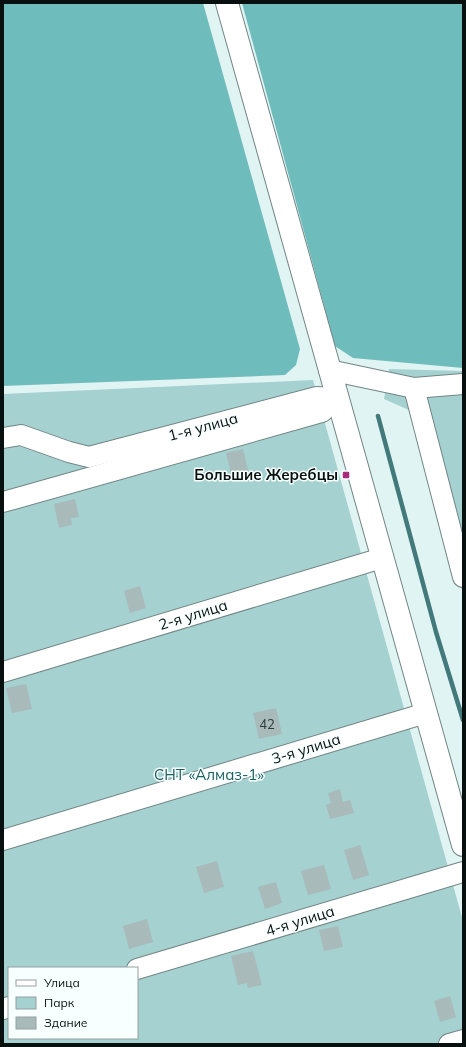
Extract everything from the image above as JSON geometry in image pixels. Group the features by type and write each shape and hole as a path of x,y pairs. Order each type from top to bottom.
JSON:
{"main road":[{"path":"227,3 463,845"}],"street":[{"path":"329,370 414,388 463,384"},
{"path":"414,388 463,577"},
{"name":"1-я улица","path":"3,438 21,435 69,452 89,457 317,397 337,398"},
{"path":"3,502 322,412 337,398"},
{"name":"2-я улица","path":"3,672 382,558"},
{"name":"3-я улица","path":"3,840 426,713"},
{"name":"4-я улица","path":"138,969 463,872"},
{"path":"449,1044 463,1040"}],"green space":[{"path":"389,369 463,371 463,594 411,411 384,399"},
{"name":"СНТ «Алмаз-1»","path":"313,380 463,921 463,1044 3,1044 3,394"}],"shaded area":[{"path":"3,3 203,3 300,349 296,365 285,375 3,386"},
{"path":"242,3 463,3 463,368 353,358 335,346"}],"building":[{"path":"243,449 249,474 232,478 226,453"},
{"path":"75,499 79,517 71,518 72,525 59,528 54,504"},
{"path":"140,586 146,608 130,613 124,591"},
{"path":"26,684 32,709 12,713 6,688"},
{"path":"276,708 282,734 259,739 253,713"},
{"path":"340,789 343,802 350,800 354,813 330,819 326,805 331,803 328,793"},
{"path":"360,845 369,875 353,880 344,850"},
{"path":"217,861 224,887 204,893 196,867"},
{"path":"324,865 331,889 308,895 301,871"},
{"path":"276,882 282,903 265,909 258,887"},
{"path":"147,919 153,942 129,949 123,926"},
{"path":"338,926 343,947 324,951 319,930"},
{"path":"253,951 262,985 248,988 247,983 238,985 231,956"},
{"path":"450,996 456,1017 440,1022 434,1001"}],"waterway":[{"path":"378,416 436,632 463,720"}],"place":[{"name":"Большие Жеребцы","path":"346,475"}]}
